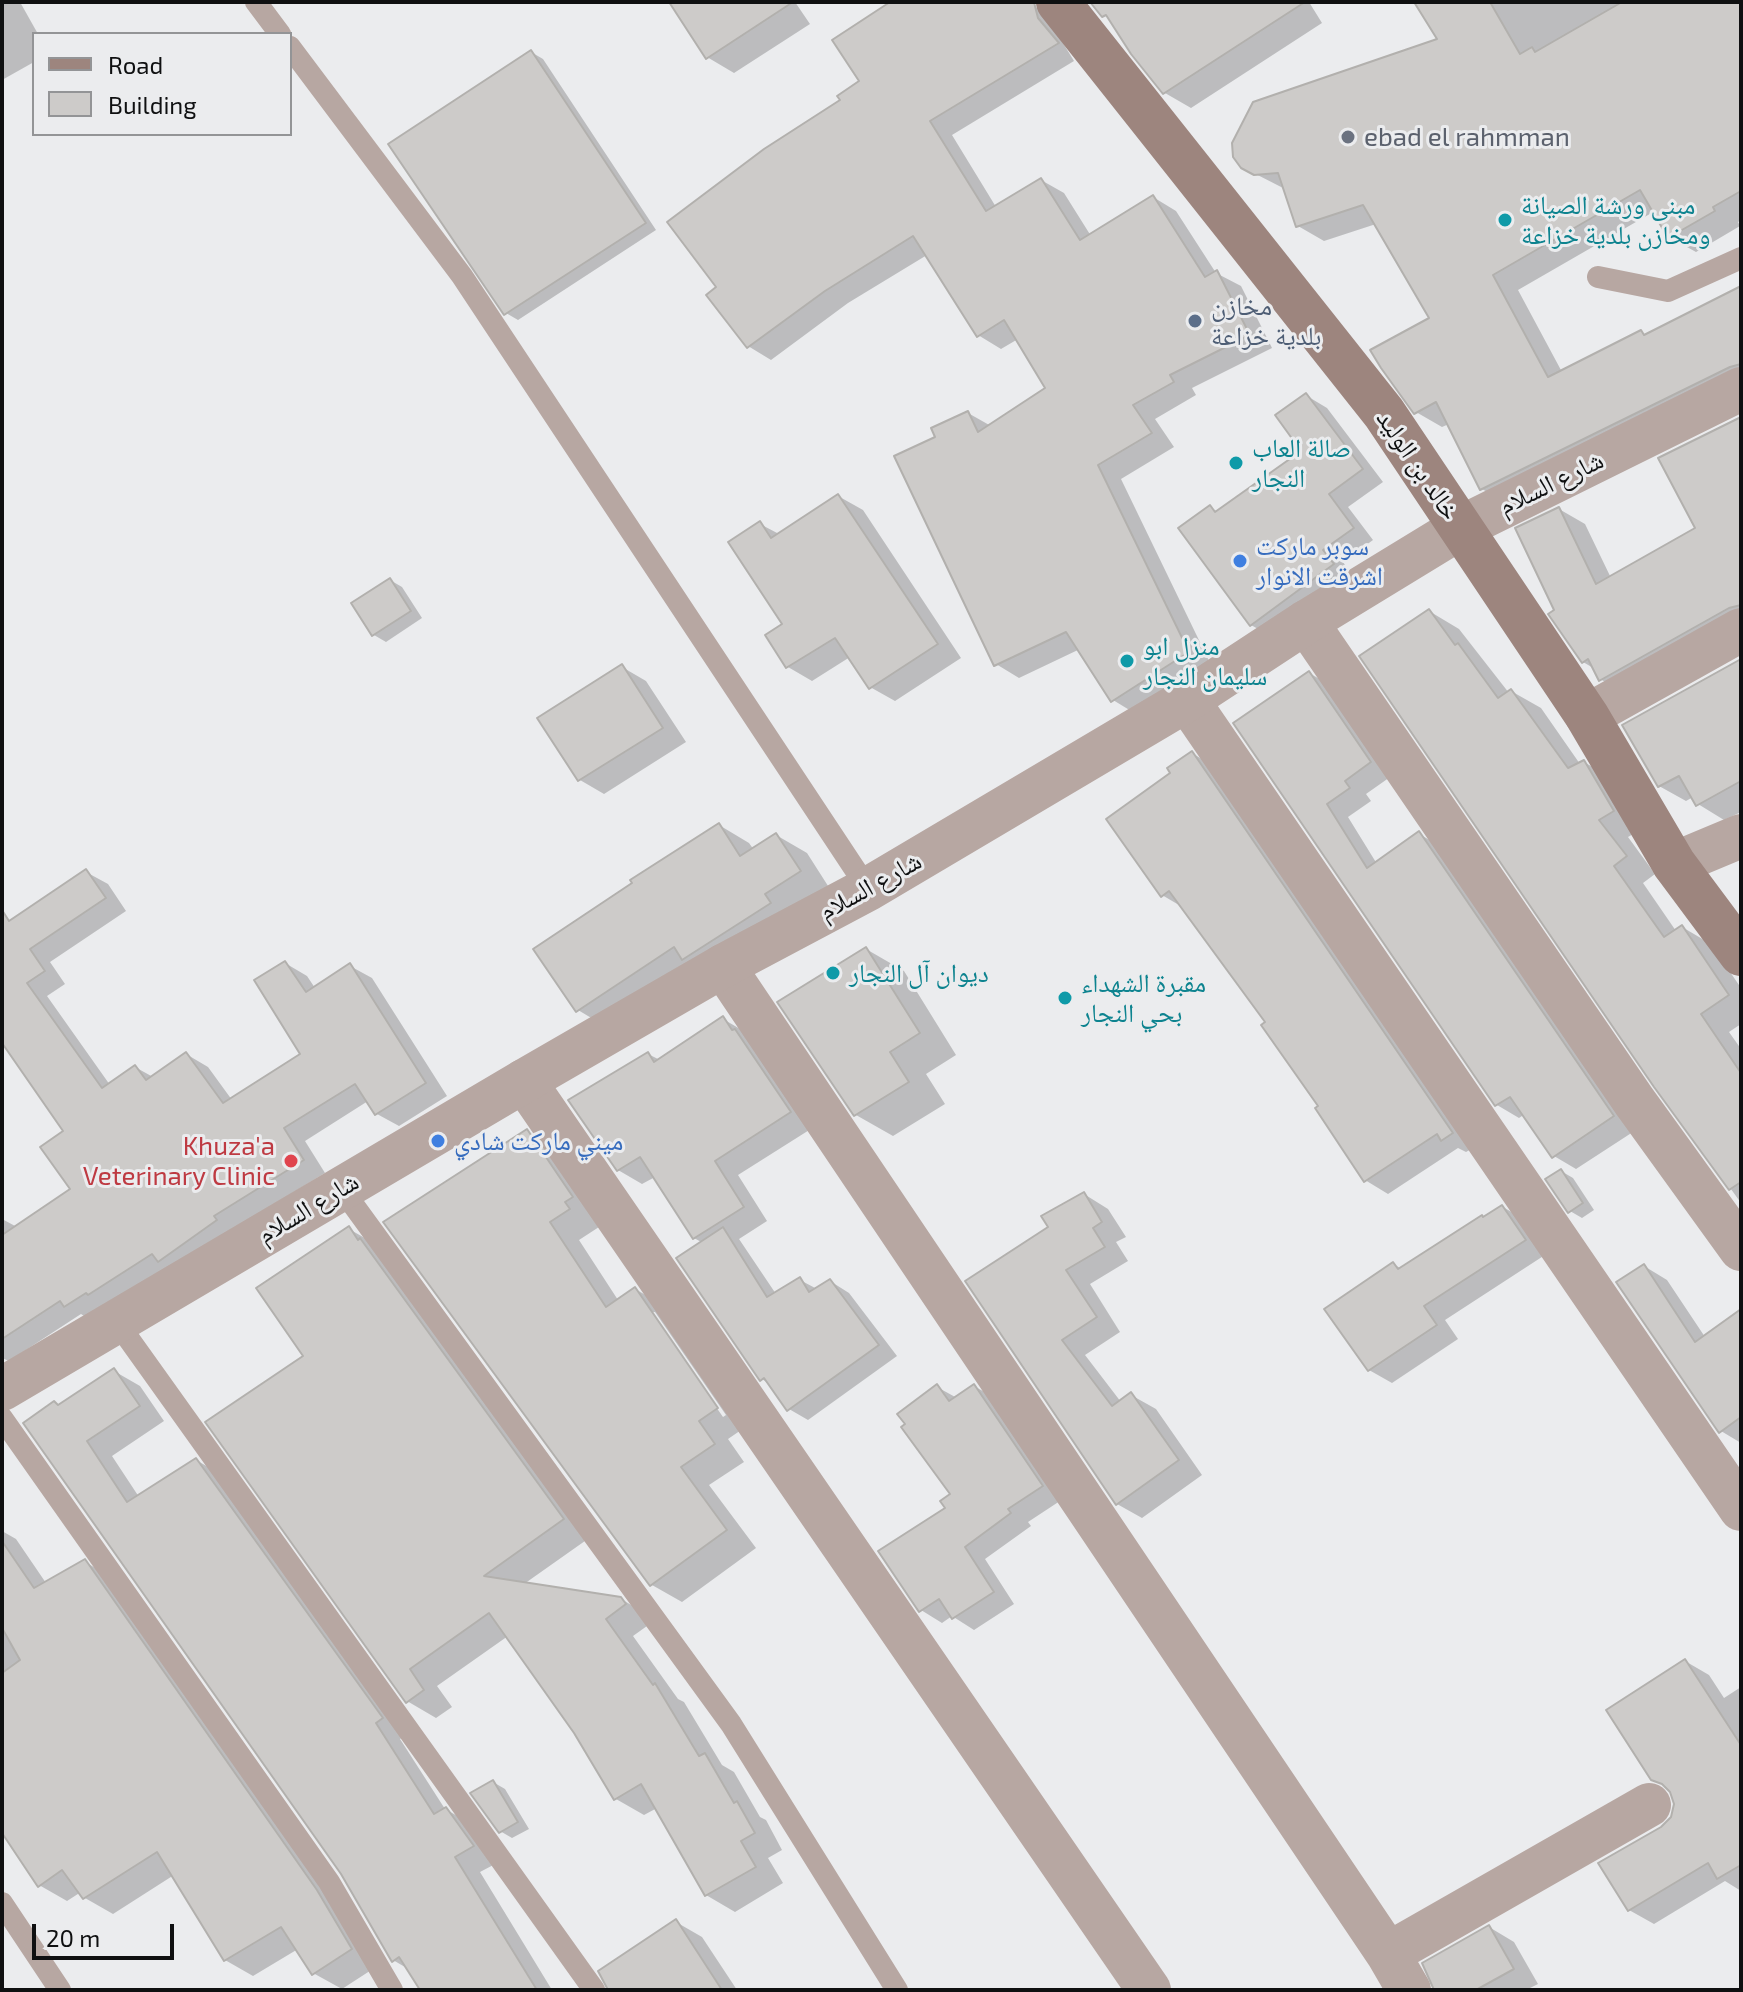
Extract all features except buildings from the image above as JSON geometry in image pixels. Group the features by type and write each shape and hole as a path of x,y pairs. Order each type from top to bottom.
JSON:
{"main road":[{"name":"خالد بن الوليد","path":"1063,3 1384,413 1587,716 1674,864 1741,954"}],"street":[{"name":"شارع السلام","path":"2,1389 723,966 868,889 1187,700 1306,622 1460,528 1741,389"},
{"path":"1306,622 1634,1101 1741,1249"},
{"path":"1587,716 1741,630"},
{"path":"1187,700 1741,1509"},
{"path":"1674,864 1741,836"},
{"path":"723,966 1398,1972 1649,1805"},
{"path":"524,1081 1149,1990"}],"lane":[{"path":"256,2 278,32"},
{"path":"292,50 462,276 868,889"},
{"path":"1598,277 1668,291 1741,258"},
{"path":"341,1188 731,1724 897,1990"},
{"path":"116,1321 594,1990"},
{"path":"2,1418 329,1882 392,1990"},
{"path":"2,1903 60,1990"}],"place":[{"name":"ebad el rahmman","path":"1348,137"},
{"name":"مبنى ورشة الصيانة ومخازن بلدية خزاعة","path":"1505,220"},
{"name":"مخازن بلدية خزاعة","path":"1195,321"},
{"name":"صالة العاب النجار","path":"1236,463"},
{"name":"سوبر ماركت اشرقت الانوار","path":"1240,561"},
{"name":"منزل ابو سليمان النجار","path":"1127,661"},
{"name":"ديوان آل النجار","path":"833,973"},
{"name":"مقبرة الشهداء بحي النجار","path":"1065,998"},
{"name":"ميني ماركت شادي","path":"438,1141"},
{"name":"Khuza'a Veterinary Clinic","path":"291,1161"}]}
